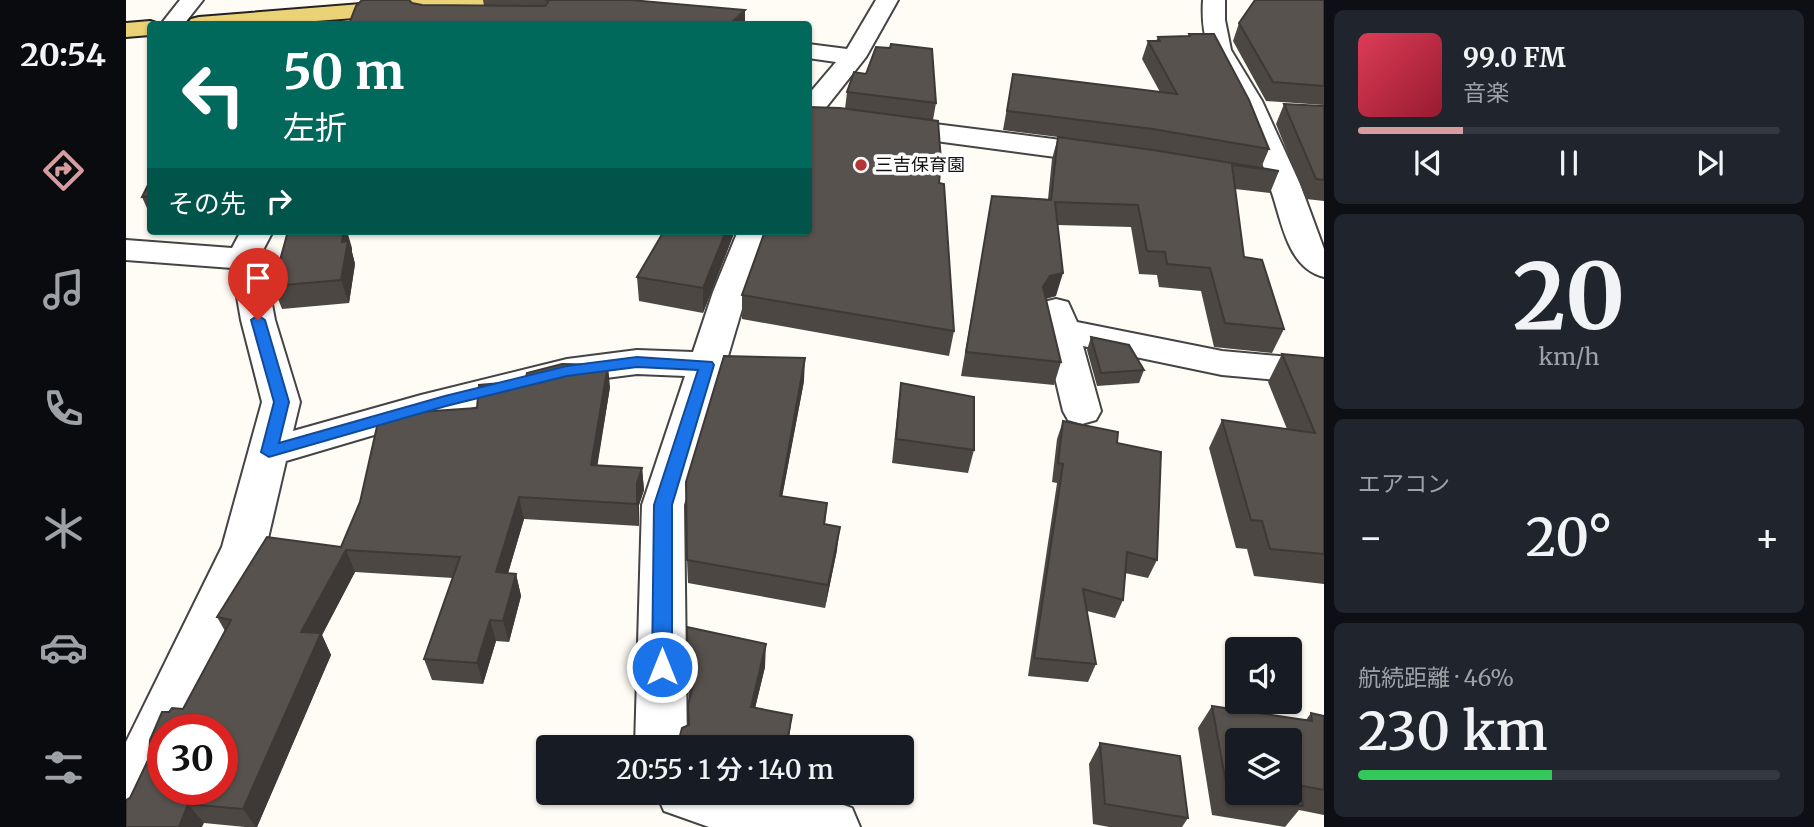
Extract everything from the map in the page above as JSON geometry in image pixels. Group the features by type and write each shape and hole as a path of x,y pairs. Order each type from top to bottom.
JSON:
{"main road":[{"path":"277,21 355,18 412,7"},
{"path":"126,30 147,29"}],"street":[{"path":"174,21 192,0"},
{"path":"812,109 853,57 887,0"},
{"path":"1214,0 1211,22 1216,46 1269,113 1284,184 1308,252 1324,267"},
{"path":"412,7 426,16 495,11"},
{"path":"812,52 853,57"},
{"path":"812,115 1132,158"},
{"path":"1200,167 1284,184"},
{"path":"661,735 663,505 730,292 752,235"},
{"path":"126,250 252,245 258,320 281,402 244,547 126,798"},
{"path":"1082,411 1058,319 1222,363 1324,372"},
{"path":"269,452 445,401 567,371 637,362 707,365"},
{"path":"727,805 833,827"}],"building":[{"path":"362,0 409,0 422,5 545,6 548,2 546,0 630,0 745,10 733,21 350,21 356,6"},
{"path":"1255,0 1324,0 1324,86 1273,82 1239,23"},
{"path":"1189,34 1214,34 1249,100 1269,149 1153,129 1007,111 1013,74 1177,94 1148,41 1160,41 1158,37 1190,36"},
{"path":"891,44 932,49 936,103 847,92 854,72 866,74 876,47 890,48"},
{"path":"1284,104 1324,106 1324,180 1316,179"},
{"path":"812,107 840,108 938,121 941,161 939,183 944,184 954,331 742,295 764,235 812,235"},
{"path":"1058,137 1279,171 1232,165 1244,257 1262,260 1284,329 1225,323 1210,268 1167,264 1165,252 1147,251 1138,205 1055,202 1063,273 1050,276 1043,287 1061,362 966,352 992,196 1051,200"},
{"path":"287,235 343,235 342,242 348,241 341,280 273,286"},
{"path":"662,235 724,235 703,288 637,277"},
{"path":"1091,337 1129,345 1144,370 1101,373"},
{"path":"1282,354 1324,358 1324,554 1270,549 1262,521 1251,520 1222,420 1315,433"},
{"path":"724,356 805,358 780,496 827,503 824,524 840,527 828,585 687,560 686,482"},
{"path":"562,364 608,365 591,465 642,468 637,483 637,504 519,497 496,572 516,574 503,621 490,620 477,663 424,659 460,557 346,550 301,632 321,633 243,809 199,805 238,805 238,714 161,714 172,708 183,709 231,620 217,617 267,537 341,547 360,502 378,422 388,421 389,414 477,408 479,385 525,381 527,373"},
{"path":"901,383 974,397 974,450 896,439"},
{"path":"1063,421 1118,432 1117,443 1161,452 1157,560 1127,552 1123,600 1083,589 1096,664 1034,658 1063,464 1058,463"},
{"path":"687,627 766,644 751,707 792,715 788,735 680,735 682,728 689,725 688,705 694,682 688,682"},
{"path":"1212,706 1225,708 1225,714 1265,714 1312,721 1311,713 1324,716 1324,790 1302,786 1302,728 1225,728 1225,778"},
{"path":"1100,743 1180,756 1188,818 1105,804"},
{"path":"147,762 147,805 188,805 179,827 126,827 126,800 130,798"}],"place":[{"name":"三吉保育園","path":"861,165"}],"route":[{"path":"258,320 281,402 269,452 445,401 567,371 637,362 707,365 663,505 662,667"}]}
